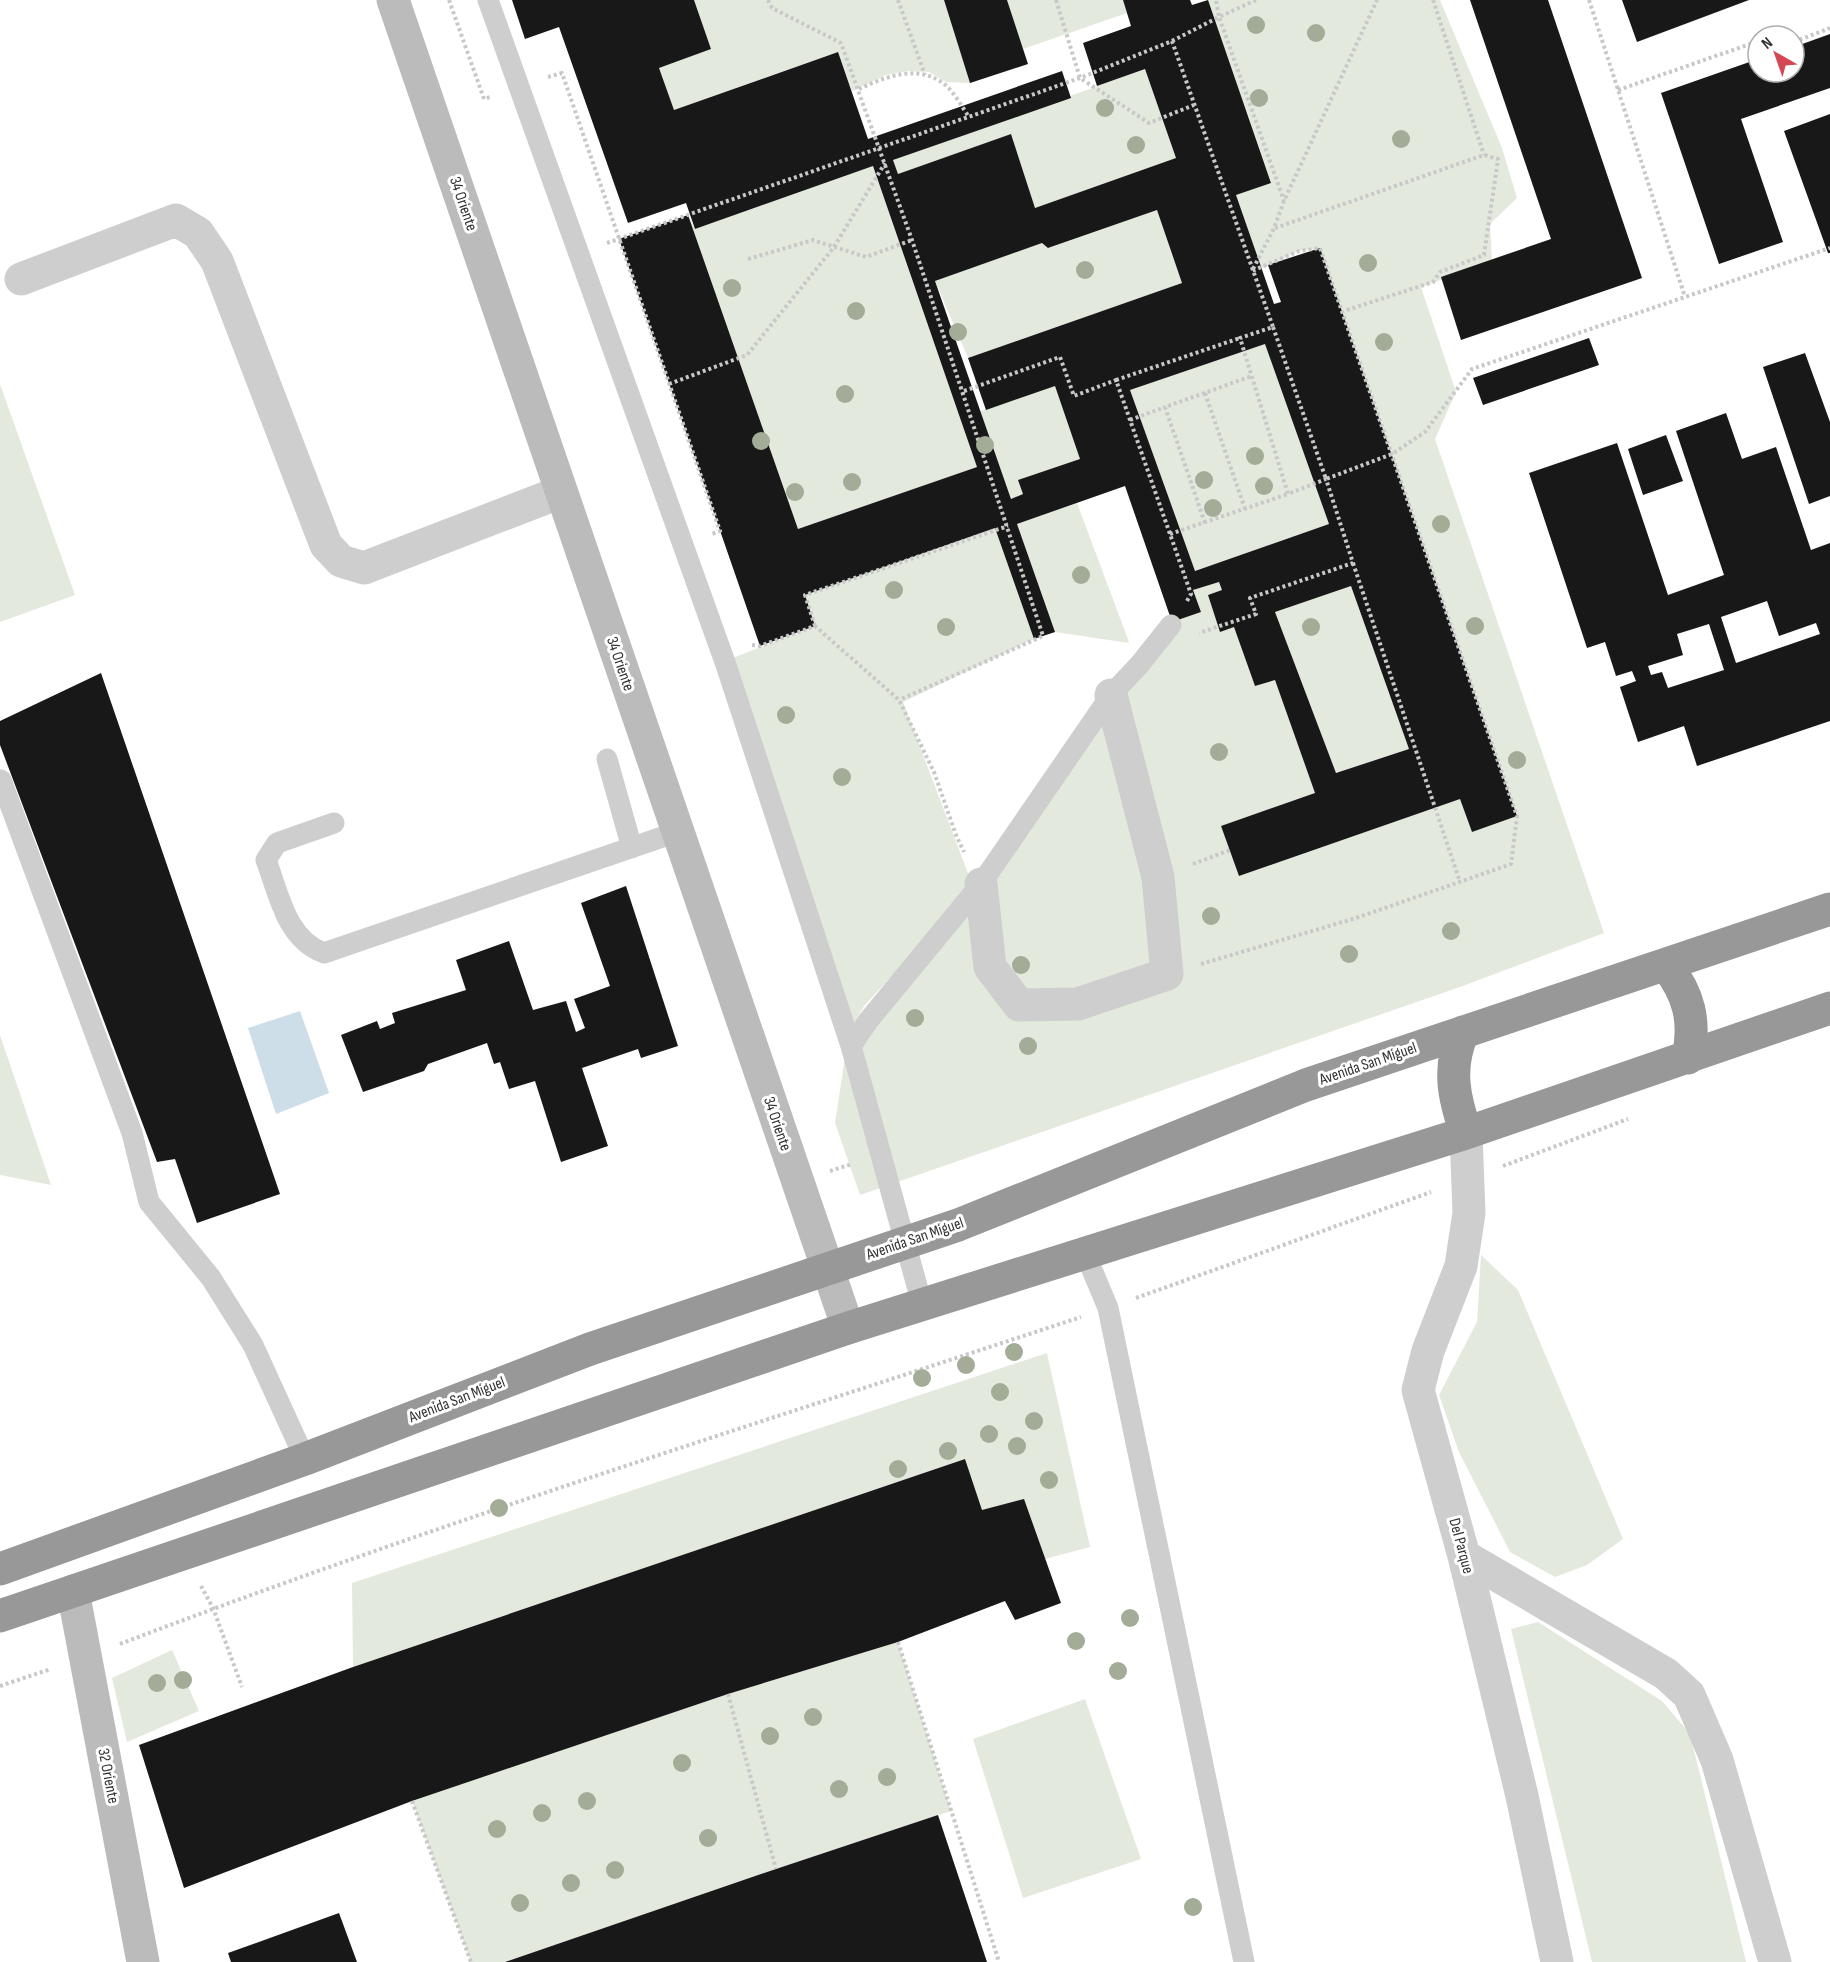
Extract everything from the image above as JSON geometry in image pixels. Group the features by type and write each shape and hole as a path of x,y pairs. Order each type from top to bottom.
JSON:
{"highway":[{"name":"Avenida San Miguel","path":"0,1569 304,1459 590,1349 905,1243 1034,1196 1175,1136 1306,1085 1830,909"},
{"path":"1666,965 1680,982 1688,1000 1692,1019 1692,1038 1688,1058"},
{"path":"0,1616 848,1328 1466,1133 1830,1008"},
{"path":"1463,1032 1455,1049 1452,1068 1453,1087 1466,1133"}],"street":[{"name":"34 Oriente","path":"393,0 848,1328"},
{"path":"21,279 176,220 198,233 217,261 326,545 341,561 364,568 561,492"},
{"path":"981,884 990,967 1019,1005 1078,1004 1167,974 1158,877 1112,695"},
{"name":"Del Parque","path":"1466,1133 1469,1213 1461,1266 1428,1351 1418,1390 1464,1556 1522,1796 1557,1962"},
{"path":"1464,1556 1666,1674 1689,1695 1717,1760 1775,1962"},
{"name":"32 Oriente","path":"72,1591 143,1962"}],"lane":[{"path":"488,0 726,665 851,1046 922,1304"},
{"path":"851,1046 868,1021 981,884 1112,695 1171,625"},
{"path":"607,759 632,848"},
{"path":"2,780 132,1133 148,1202 211,1278 253,1345 304,1459"},
{"path":"334,822 277,843 266,860 294,932 313,949 324,953 677,832"},
{"path":"1085,1254 1108,1308 1244,1962"}],"path":[{"path":"768,0 772,8 841,43 886,162 964,391 1043,636 899,700"},
{"path":"898,0 925,75"},
{"path":"1056,0 1080,78 1149,123 1194,105"},
{"path":"1216,0 1219,17 1284,201"},
{"path":"578,252 1080,78 1172,41 1256,0"},
{"path":"1252,271 1274,228 1284,201 1377,0"},
{"path":"1433,0 1484,155"},
{"path":"1589,0 1685,297"},
{"path":"1806,37 1830,28"},
{"path":"1172,41 1326,479 1460,882"},
{"path":"1618,90 1746,45"},
{"path":"562,73 720,531 708,536"},
{"path":"859,89 885,77 906,73 925,75 944,84 969,117"},
{"path":"1274,228 1484,155 1498,159 1484,255 1440,272 1432,282 1344,311"},
{"path":"669,384 747,355 834,247 886,162"},
{"path":"748,259 813,240 866,256 912,240"},
{"path":"1167,974 1356,918 1511,864 1518,816 1344,311 1320,248 1299,251 1252,271"},
{"path":"1170,534 1288,494 1392,454 1425,432 1472,369 1830,248"},
{"path":"964,391 1060,357 1074,396 1273,327"},
{"path":"1240,338 1288,494"},
{"path":"1130,420 1251,376"},
{"path":"1116,380 1191,594"},
{"path":"1205,393 1245,509"},
{"path":"1165,407 1205,523"},
{"path":"981,884 956,835 934,772 899,700 815,626 805,595 1008,526"},
{"path":"1191,635 1256,614 1250,598 1353,562"},
{"path":"744,645 760,646 815,626"},
{"path":"797,1182 881,1155"},
{"path":"0,1686 86,1657 213,1608 508,1507 1108,1308"},
{"path":"184,1553 213,1608 242,1687"},
{"path":"898,1642 999,1962"},
{"path":"728,1694 776,1869"},
{"path":"412,1801 471,1962"}],"shaded area":[{"path":"694,0 944,0 970,83 946,82 929,72 907,71 886,75 852,91 837,52 674,110 659,68 711,49"},
{"path":"1007,0 1123,0 1127,13 1023,49"},
{"path":"1208,0 1440,0 1502,148 1517,198 1490,224 1492,262 1421,287 1456,392 1435,439 1604,933 1460,987 860,1195 835,1123 847,1044 909,957 864,1006 849,1032 717,664 815,626 805,595 995,528 1034,639 903,702 971,881 1173,622 1201,612 1193,590 1219,582 1222,590 1208,595 1220,631 1234,627 1255,686 1275,680 1315,793 1221,826 1239,876 1460,799 1472,832 1517,816 1320,248 1299,251 1261,269 1236,195 1271,182"},
{"path":"1145,69 1176,158 1035,208 1011,134 898,174 893,160"},
{"path":"873,166 977,467 798,529 688,215 695,229"},
{"path":"1157,210 1182,283 968,358 935,281 1042,243 1049,248"},
{"path":"1265,344 1329,524 1195,571 1130,390"},
{"path":"0,384 75,595 0,622"},
{"path":"1055,386 1080,459 1011,499 980,411"},
{"path":"1077,503 1129,643 1055,632 1017,524"},
{"path":"1351,586 1409,749 1336,773 1275,612"},
{"path":"300,1011 329,1093 276,1114 248,1028"},
{"path":"0,1035 51,1185 0,1175"},
{"path":"1481,1255 1518,1290 1623,1539 1587,1565 1555,1577 1510,1552 1459,1452 1439,1395 1477,1322"},
{"path":"1047,1353 1090,1547 1045,1559 982,1510 965,1459 353,1667 352,1583"},
{"path":"1538,1622 1662,1701 1690,1734 1746,1962 1592,1962 1511,1629"},
{"path":"898,1642 951,1811 504,1962 471,1962 412,1801 728,1694"},
{"path":"172,1650 199,1711 127,1742 112,1678"},
{"path":"1085,1699 1141,1859 1023,1898 973,1739"}],"building":[{"path":"512,0 694,0 711,49 659,68 674,110 838,52 868,139 1062,71 1071,98 893,160 898,174 1011,134 1035,208 1176,158 1145,69 1097,86 1083,43 1131,26 1123,0 1190,0 1192,5 1208,0 1271,183 1236,195 1274,304 1281,302 1268,265 1320,248 1517,816 1472,832 1460,799 1239,876 1221,826 1315,793 1275,680 1255,686 1234,627 1220,632 1208,595 1222,590 1219,582 1193,590 1201,612 1172,622 1125,486 1017,524 1055,632 1034,639 995,528 805,595 815,626 760,646 619,239 688,215 798,529 977,467 873,166 695,229 686,203 628,223 559,27 525,39","holes":["1157,210 1182,283 968,358 986,410 1055,386 1080,459 1018,480 1023,494 1011,499 935,281 1042,243 1048,248","1265,344 1329,524 1195,571 1130,390","1351,586 1409,749 1336,773 1275,612"]},
{"path":"944,0 1007,0 1028,64 970,83"},
{"path":"1470,0 1548,0 1642,278 1461,340 1441,277 1551,239"},
{"path":"1622,0 1749,0 1637,42"},
{"path":"1830,34 1830,88 1741,119 1783,242 1719,264 1661,93 1746,63 1746,84 1806,84 1806,43"},
{"path":"1830,114 1830,253 1828,253 1784,131"},
{"path":"1589,338 1599,365 1483,405 1473,378"},
{"path":"1805,353 1830,422 1830,496 1809,504 1763,367"},
{"path":"1726,413 1742,459 1776,447 1811,550 1830,543 1830,721 1697,766 1684,726 1638,742 1620,687 1636,681 1632,671 1616,676 1605,642 1587,648 1529,473 1617,443 1668,595 1724,575 1676,431","holes":["1767,601 1779,636 1816,623 1820,634 1736,663 1721,617","1709,624 1724,670 1668,688 1662,672 1651,675 1648,666 1683,655 1677,634"]},
{"path":"1666,435 1683,481 1643,495 1628,449"},
{"path":"101,673 280,1194 197,1223 175,1159 157,1162 0,745 0,721"},
{"path":"626,886 678,1046 641,1058 638,1049 582,1068 608,1146 561,1162 535,1081 509,1089 500,1062 494,1064 487,1043 428,1064 424,1071 363,1092 341,1035 377,1021 380,1029 395,1023 392,1013 466,990 456,960 509,941 533,1010 566,1001 576,1032 585,1028 574,999 610,986 581,903"},
{"path":"965,1459 982,1510 1024,1499 1061,1603 1015,1620 1005,1601 898,1642 728,1694 412,1801 184,1888 139,1745 353,1667"},
{"path":"938,1815 987,1962 505,1962 776,1869"},
{"path":"339,1913 357,1962 231,1962 228,1953"}]}
